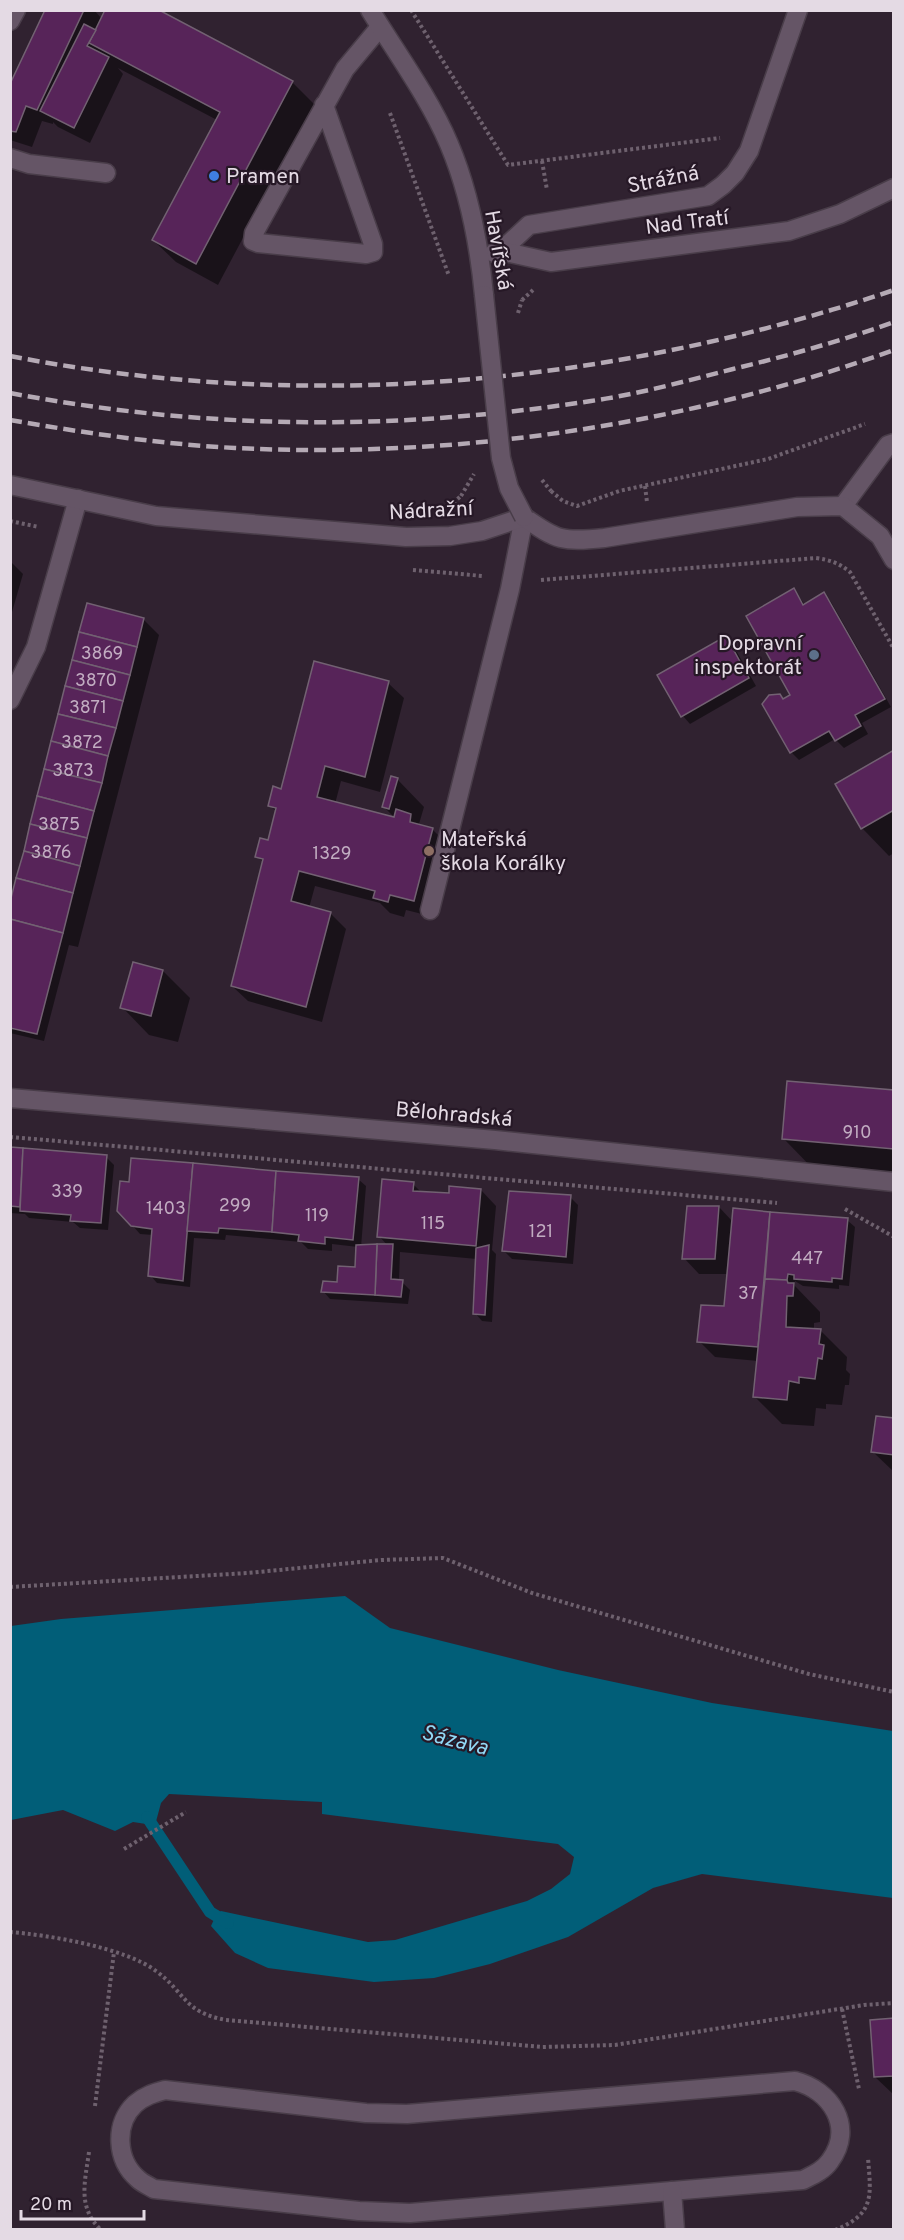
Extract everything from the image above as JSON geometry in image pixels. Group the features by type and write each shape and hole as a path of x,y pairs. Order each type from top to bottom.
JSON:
{"street":[{"path":"10,21 16,10"},
{"name":"Havířská","path":"370,10 422,94 449,143 461,178 480,255 501,458 509,488 524,517"},
{"name":"Strážná","path":"501,251 529,225 708,196 723,185 735,172 751,144 798,10"},
{"path":"324,105 373,244 373,252 366,254 253,241 254,233 324,105 345,69 380,27"},
{"path":"10,158 29,164 106,173"},
{"name":"Nad Tratí","path":"480,255 501,251 551,262 789,231 840,214 894,188"},
{"path":"843,506 888,445 894,443"},
{"name":"Nádražní","path":"10,485 156,516 406,537 450,536 482,531 524,517"},
{"path":"10,700 36,647 78,499"},
{"path":"430,910 510,589 524,517 549,535 573,541 797,507 843,506 880,536 894,560"},
{"name":"Bělohradská","path":"10,1098 495,1140 894,1182"},
{"path":"795,2082 809,2085 821,2092 831,2103 838,2116 840,2130 837,2147 830,2161 818,2173 803,2180 672,2191 410,2213 359,2211 154,2188 138,2180 127,2167 121,2151 120,2134 125,2118 135,2104 149,2094 165,2090 366,2113 407,2114 795,2082"},
{"path":"672,2191 675,2229"}],"path":[{"path":"411,10 508,165 731,137 751,144"},
{"path":"390,113 450,281"},
{"path":"551,491 563,501 577,506 619,491 768,459 874,420"},
{"path":"545,580 816,558 830,560 850,572 894,649"},
{"path":"404,570 480,575"},
{"path":"10,1137 786,1204"},
{"path":"843,1209 894,1237"},
{"path":"10,1587 248,1573 381,1560 443,1558 532,1593 809,1674 894,1692"},
{"path":"123,1850 186,1812"},
{"path":"10,1932 40,1934 132,1957 157,1972 188,2004 206,2016 226,2020 542,2047 615,2045 894,2002"},
{"path":"94,2113 114,1952"},
{"path":"90,2147 84,2193 86,2210 101,2229"}],"water":[{"name":"Sázava","path":"345,1596 390,1628 558,1670 712,1703 893,1731 893,1898 702,1874 653,1888 568,1937 490,1964 434,1978 374,1982 268,1968 235,1953 211,1926 216,1915 221,1911 368,1942 395,1940 527,1901 551,1889 570,1874 574,1857 558,1844 322,1814 322,1802 169,1794 161,1803 154,1829 147,1828 146,1824 133,1822 115,1831 63,1810 11,1820 11,1626 61,1619"}],"building":[{"path":"45,10 84,10 37,110 26,106 16,132 10,131 10,84"},
{"name":"Pramen","path":"101,10 159,10 293,81 196,264 152,240 220,112 89,43 104,12"},
{"path":"84,24 96,30 87,46 109,57 74,128 40,111"},
{"name":"Dopravní inspektorát","path":"794,588 803,605 824,592 885,699 855,715 861,726 835,741 829,731 790,753 762,704 769,695 780,694 783,699 790,695 746,616"},
{"path":"87,603 144,618 137,647 79,632"},
{"path":"79,632 137,647 130,675 72,660"},
{"path":"726,636 749,678 681,717 657,675"},
{"path":"72,660 130,675 123,701 65,686"},
{"path":"314,661 389,681 365,777 325,766 317,797 394,817 396,809 411,814 410,822 433,828 414,901 390,895 388,902 373,898 375,891 299,871 291,901 331,912 306,1007 231,986 263,859 255,857 260,838 268,840 276,808 268,806 273,786 281,789"},
{"path":"65,686 123,701 116,728 58,714"},
{"path":"58,714 116,728 108,756 51,741"},
{"path":"51,741 108,756 102,783 44,769"},
{"path":"894,750 894,810 861,829 835,784"},
{"path":"44,769 102,783 94,811 37,796"},
{"path":"391,776 398,778 389,809 382,807"},
{"path":"37,796 94,811 87,838 30,824"},
{"path":"30,824 87,838 80,866 24,851"},
{"path":"24,851 80,866 73,893 16,878"},
{"path":"16,878 73,893 63,933 10,919 10,902"},
{"path":"10,919 63,933 37,1034 10,1028"},
{"path":"133,962 163,970 151,1016 120,1008"},
{"path":"787,1081 894,1090 894,1149 782,1139"},
{"path":"10,1147 23,1148 20,1207 10,1206"},
{"path":"23,1148 107,1155 101,1223 70,1221 71,1215 20,1211"},
{"path":"131,1158 193,1163 183,1281 148,1276 152,1229 131,1226 117,1211 120,1181 129,1182"},
{"path":"193,1163 276,1171 272,1232 219,1228 218,1233 187,1231"},
{"path":"276,1171 359,1177 353,1240 325,1237 325,1244 298,1241 299,1235 272,1232"},
{"path":"382,1179 414,1182 413,1191 449,1193 449,1186 481,1189 476,1246 377,1237"},
{"path":"509,1191 571,1195 566,1257 502,1251"},
{"path":"687,1206 719,1206 715,1259 682,1259"},
{"path":"733,1208 770,1212 758,1347 697,1342 701,1305 724,1306"},
{"path":"770,1212 848,1218 842,1279 832,1278 832,1282 794,1279 794,1275 788,1274 787,1280 765,1279"},
{"path":"377,1244 393,1244 391,1279 403,1280 401,1297 375,1295"},
{"path":"377,1244 375,1295 321,1292 323,1281 337,1282 338,1266 355,1267 356,1245"},
{"path":"489,1245 485,1315 473,1314 476,1248"},
{"path":"765,1279 787,1280 788,1283 794,1283 793,1296 787,1296 786,1327 821,1329 819,1344 824,1345 822,1359 818,1358 815,1379 799,1377 799,1383 789,1381 787,1400 753,1397"},
{"path":"876,1416 894,1418 894,1455 871,1452"},
{"path":"894,2018 894,2076 874,2077 870,2020"}],"waterway":[{"path":"147,1817 210,1912 228,1923"}],"railway":[{"path":"10,356 121,373 232,383 344,385 456,380 567,368 678,349 787,323 894,290"},
{"path":"10,393 83,405 228,420 300,422 445,418 518,411 645,391 794,353 894,322"},
{"path":"10,420 122,437 235,448 318,450 402,448 486,442 652,417 815,376 894,350"}],"place":[{"name":"Pramen","path":"214,176"},
{"name":"Dopravní inspektorát","path":"814,655"},
{"name":"Mateřská škola Korálky","path":"429,851"}]}
